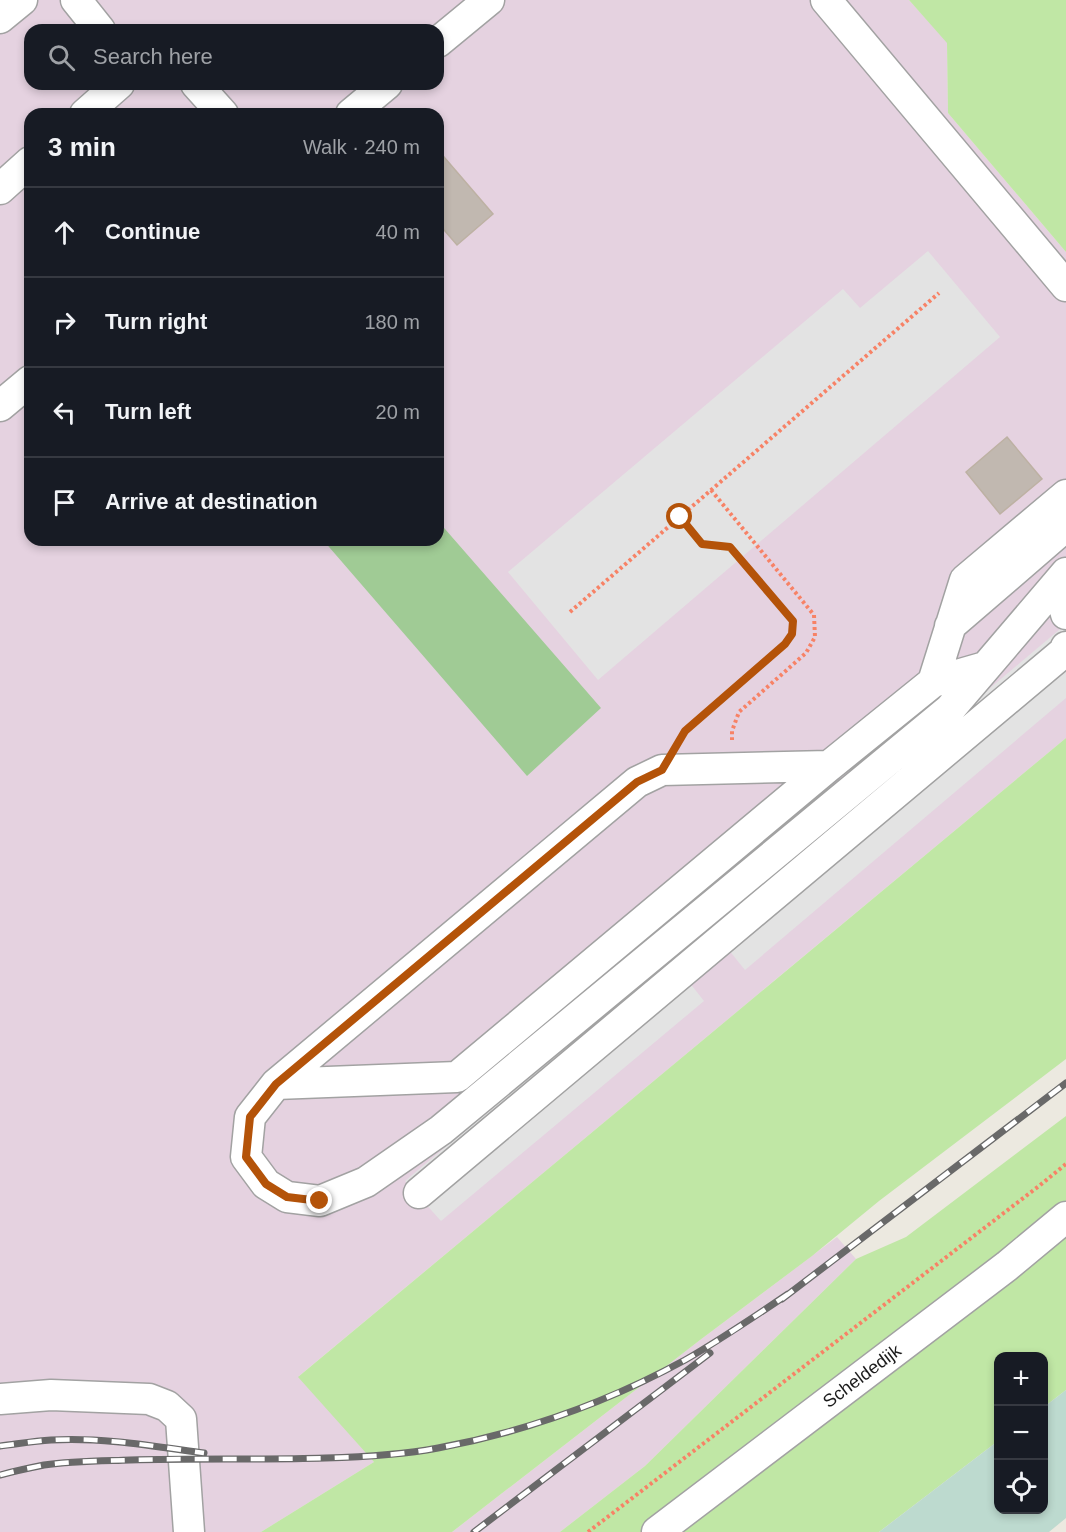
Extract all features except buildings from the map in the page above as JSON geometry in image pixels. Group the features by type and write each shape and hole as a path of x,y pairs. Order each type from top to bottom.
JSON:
{"street":[{"path":"0,18 22,0"},
{"path":"76,0 95,24"},
{"path":"444,37 489,0"},
{"path":"826,0 1066,286"},
{"path":"92,108 112,90"},
{"path":"201,90 218,108"},
{"path":"358,108 380,90"},
{"path":"0,189 24,167"},
{"path":"0,406 24,386"},
{"path":"933,682 965,580 1066,495"},
{"path":"950,626 1066,526"},
{"path":"829,766 662,770 637,782 276,1084 250,1117 246,1157 266,1184 287,1197 320,1201 366,1182 441,1130 950,709 1062,578"},
{"path":"1062,578 1066,614"},
{"path":"419,1193 1065,651 1066,647"},
{"path":"276,1084 457,1077 933,682 985,667"},
{"name":"Scheldedijk","path":"657,1532 1007,1266 1066,1217"},
{"path":"0,1399 51,1395 149,1399 167,1406 181,1419 189,1532"}],"path":[{"path":"570,612 939,293"},
{"path":"711,490 814,615 815,637 806,653 739,712 732,731 732,768"},
{"path":"662,770 685,731 785,644 792,634 793,621 730,547 702,544 680,517"},
{"path":"588,1532 1066,1164"}],"shaded area":[{"path":"0,0 909,0 947,42 948,113 1066,252 1066,738 299,1376 374,1462 261,1532 0,1532"},
{"path":"928,251 1000,337 598,680 508,572 843,289 860,308"},
{"path":"1066,624 1066,698 745,970 728,949 689,982 704,1001 441,1221 405,1181"},
{"path":"837,1237 856,1259 645,1466 560,1532 452,1532 700,1340"}],"green space":[{"path":"909,0 1066,0 1066,252 948,113 947,43"},
{"path":"444,528 601,708 527,776 328,546 444,546"},
{"path":"1066,738 1066,1059 452,1532 261,1532 374,1462 298,1377"},
{"path":"1066,1116 1066,1390 1048,1404 1048,1352 994,1352 994,1444 879,1532 560,1532 645,1466 856,1259 906,1237"},
{"path":"1066,1390 1066,1518 1049,1532 879,1532 994,1444 994,1514 1048,1514 1048,1404"}],"railway":[{"path":"782,1299 1066,1083"},
{"path":"0,1475 44,1465 98,1461 382,1455 438,1448 470,1441 565,1414 626,1389 685,1360 788,1294"},
{"path":"474,1532 710,1353"},
{"path":"0,1446 70,1439 128,1443 204,1453"}],"route":[{"path":"320,1201 287,1197 266,1184 246,1157 250,1117 276,1084 637,782 662,770 685,731 785,644 792,634 793,621 730,547 702,544 680,517"}]}
